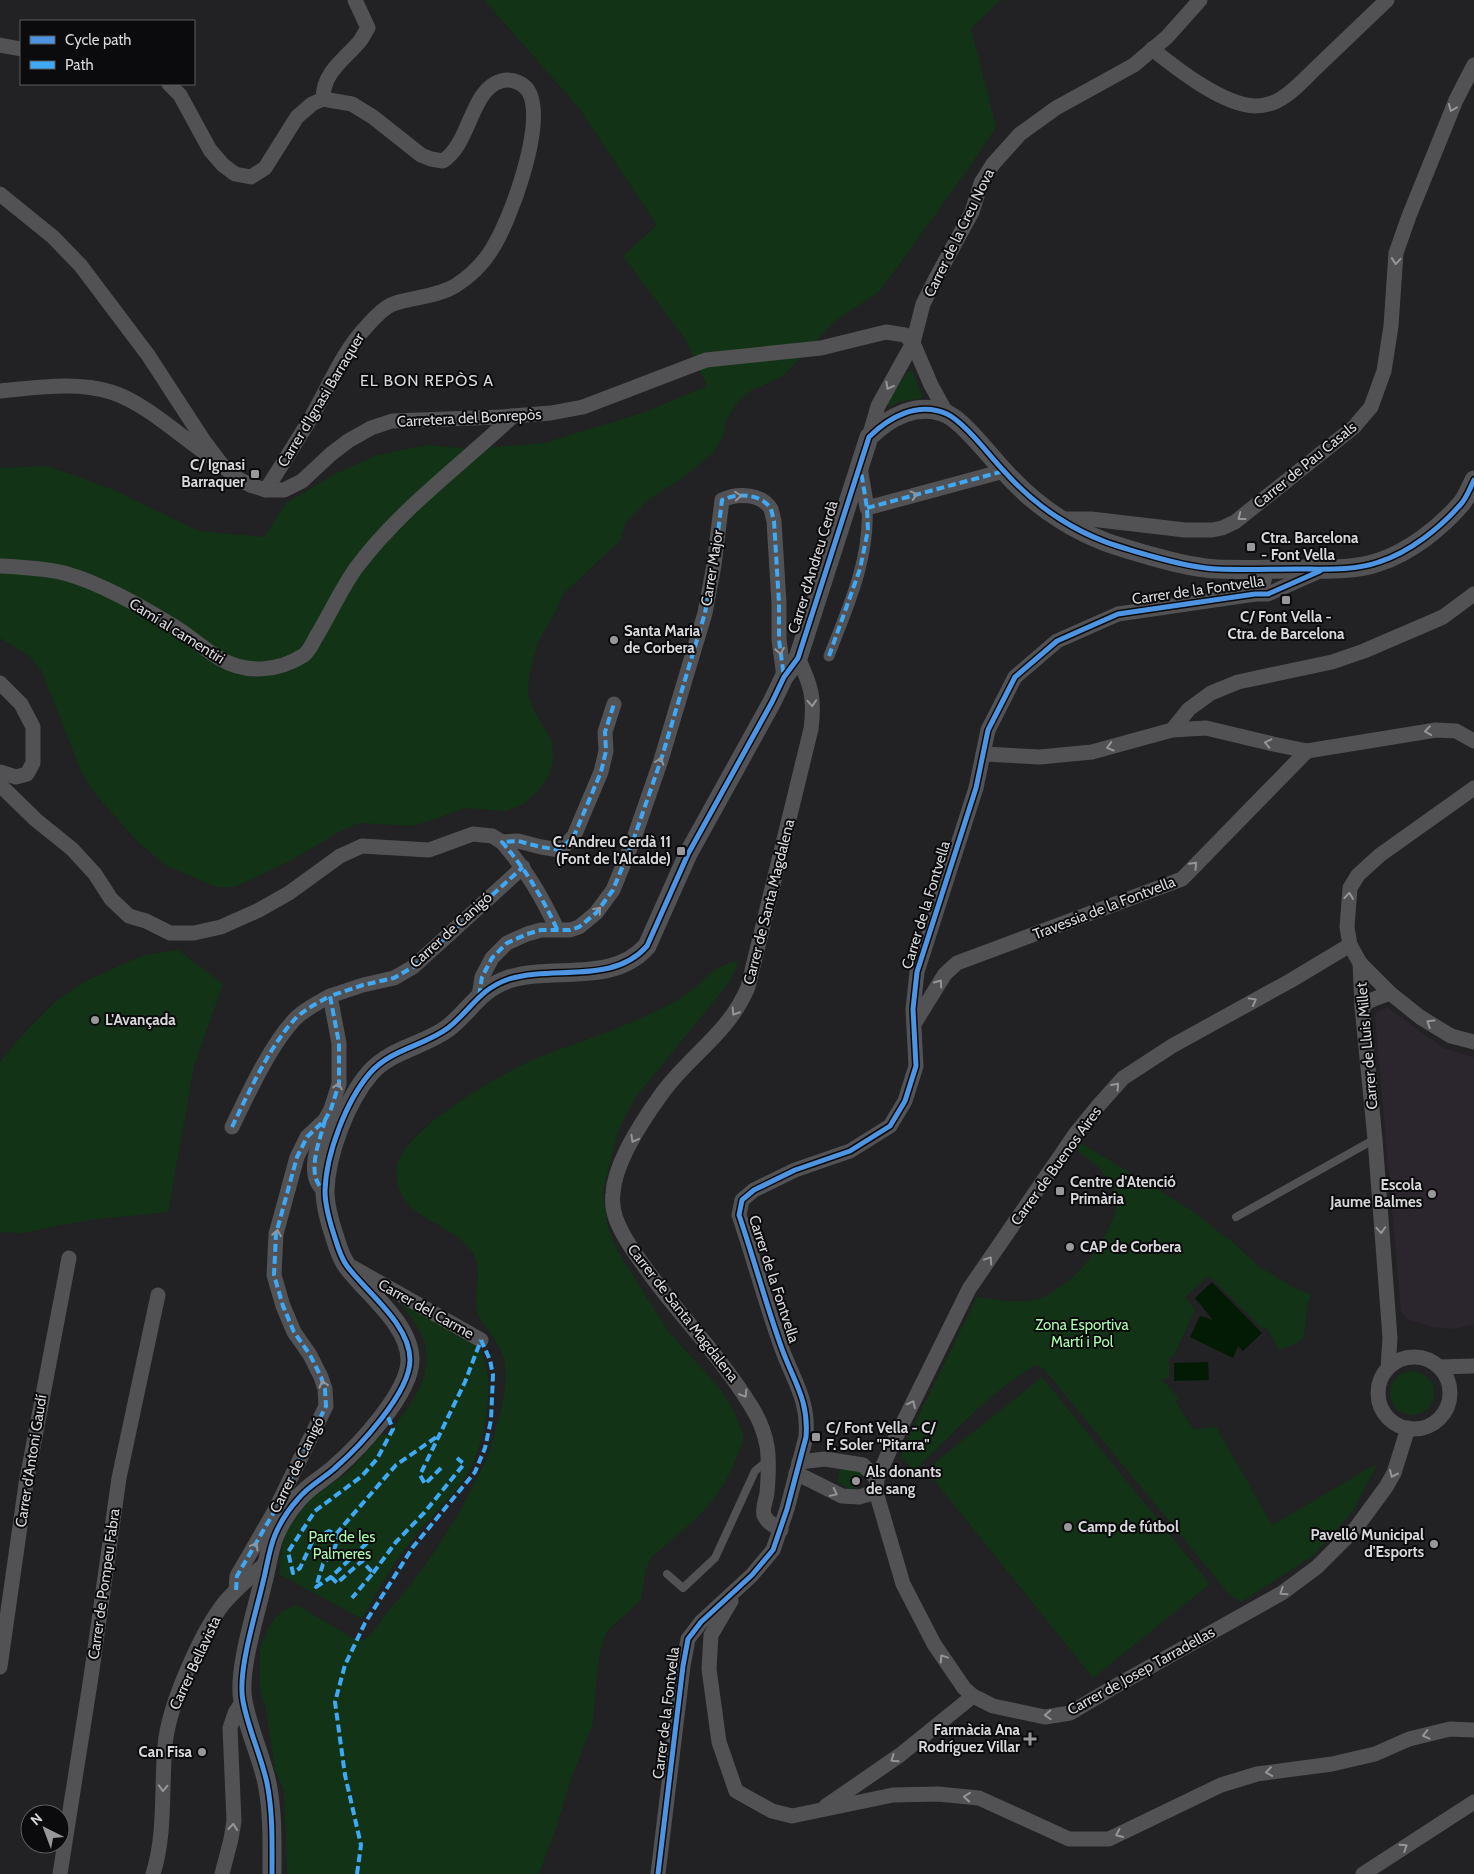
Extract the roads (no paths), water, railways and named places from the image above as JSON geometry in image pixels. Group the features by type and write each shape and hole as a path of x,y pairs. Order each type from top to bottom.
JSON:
{"street":[{"path":"170,85 180,95 210,150 223,165 235,174 251,177 265,168 297,117 312,104 323,99 323,88 330,75 343,57 360,41 368,28 355,0"},
{"name":"Carrer de la Creu Nova","path":"869,437 878,406 913,343 923,304 934,280 972,212 981,184 993,164 1020,134 1056,108 1134,65 1180,25 1200,0"},
{"path":"1152,49 1178,70 1206,87 1239,103 1256,106 1278,100 1297,86 1387,0"},
{"path":"0,45 20,49"},
{"name":"Carrer de Pau Casals","path":"1059,518 1091,519 1185,530 1222,528 1236,522 1354,427 1363,417 1376,396 1384,372 1391,326 1396,253 1456,100 1474,65"},
{"name":"Carrer d'Ignasi Barraquer","path":"266,490 346,354 377,315 392,304 410,301 453,287 473,273 492,250 506,222 525,170 534,110 529,93 521,83 510,80 500,81 488,87 459,144 450,156 443,161 421,155 374,117 352,104 323,99"},
{"name":"Carretera del Bonrepòs","path":"0,194 53,238 81,266 148,356 222,465 250,486 266,490 284,490 302,481 348,441 370,428 392,421 551,413 583,407 706,360 821,348 886,332 905,335 913,343"},
{"path":"913,343 931,385 947,414 961,425 1026,494 1059,518 1105,543 1176,563 1216,569 1363,567 1394,556 1424,538 1468,501 1474,480"},
{"path":"0,391 59,387 87,388 110,392 128,399 222,465"},
{"name":"Carrer d'Andreu Cerdà","path":"345,1264 330,1222 325,1191 330,1161 340,1130 358,1089 383,1060 448,1028 479,996 495,984 512,978 530,975 598,970 630,961 640,955 654,932 688,854 768,711 784,677 798,658 859,463 869,437 887,421 899,414 930,410 947,414"},
{"name":"Camí al camentiri","path":"0,566 34,568 64,573 89,582 120,596 176,628 219,658 237,667 258,670 290,664 306,654 356,568 389,529 416,500 513,416"},
{"path":"830,656 860,569 868,530 867,508 859,463"},
{"path":"867,508 1004,471"},
{"name":"Carrer Major","path":"557,929 570,930 579,927 596,914 613,890 633,841 674,719 705,613 714,565 722,500 732,495 747,495 760,500 770,509 774,521 779,640 784,677"},
{"name":"Carrer de la Fontvella","path":"1255,594 1264,580 1266,569"},
{"name":"Carrer de la Fontvella","path":"658,1874 683,1666 688,1639 701,1622 738,1589 774,1550 806,1437 805,1404 783,1350 739,1215 742,1200 754,1190 795,1170 850,1151 890,1126 905,1101 916,1066 913,1009 917,972 976,788 988,730 1015,677 1058,641 1118,614 1255,594 1268,594 1325,569"},
{"path":"1172,730 1189,709 1211,693 1238,682 1309,668 1356,654 1443,617 1474,594"},
{"name":"Carrer de Santa Magdalena","path":"781,1530 767,1521 763,1513 767,1493 768,1445 762,1423 740,1387 667,1297 624,1237 612,1203 616,1174 626,1152 661,1095 684,1068 719,1034 736,1011 748,987 811,729 813,713 811,688 798,658"},
{"path":"0,683 21,704 33,727 33,762 27,774 16,777 0,772"},
{"path":"502,842 518,841 541,848 560,850 574,836 601,772 606,751 605,732 614,704"},
{"path":"983,754 1040,758 1092,752 1172,730 1206,728 1307,750 1436,730 1456,731 1474,741"},
{"name":"Travessia de la Fontvella","path":"914,1024 941,981 957,963 1182,879 1307,750"},
{"path":"0,785 36,820 72,849 95,874 111,899 129,916 146,921 170,933 194,933 221,927 259,910 289,893 340,856 362,846 429,850 473,834 492,836 502,842 523,866 535,885 557,929 527,934 508,943 492,958 482,977 479,996"},
{"name":"Carrer de Lluis Millet","path":"1388,1368 1390,1338 1375,1139 1362,1007 1360,963 1350,945 1347,927 1350,888 1358,875 1380,855 1474,788"},
{"name":"Carrer de Canigó","path":"236,1590 237,1576 274,1512 326,1406 325,1389 321,1377 310,1355 294,1332 283,1306 274,1276 276,1234 289,1181 301,1146 307,1137 325,1120 331,1109 339,1084 339,1043 330,996 363,985 394,978 413,967 523,866"},
{"name":"Carrer de Buenos Aires","path":"876,1486 892,1445 969,1289 1076,1132 1098,1106 1123,1078 1172,1046 1350,945"},
{"path":"1360,963 1390,993 1420,1017 1451,1036 1474,1042"},
{"path":"1362,1007 1369,1001 1390,993"},
{"path":"232,1127 252,1086 275,1046 297,1017 313,1005 330,996"},
{"path":"325,1120 315,1164 315,1177 317,1184 325,1191"},
{"name":"Carrer d'Antoni Gaudí","path":"0,1667 26,1484 69,1258"},
{"path":"272,1874 272,1815 266,1781 243,1701 242,1691 244,1664 274,1537 297,1500 309,1488 333,1470 367,1435 396,1398 409,1372 409,1350 395,1321 345,1264"},
{"name":"Carrer del Carme","path":"345,1264 481,1340"},
{"name":"Carrer de Pompeu Fabra","path":"60,1874 92,1677 118,1478 158,1295"},
{"path":"1410,1357 1425,1358 1439,1367 1446,1377 1450,1390 1448,1405 1439,1418 1424,1427 1408,1428 1392,1421 1381,1408 1379,1400 1380,1382 1388,1368 1395,1362 1410,1357"},
{"path":"1439,1367 1474,1366"},
{"path":"1450,1390 1458,1379 1474,1366"},
{"name":"Carrer de Josep Tarradellas","path":"973,1696 993,1706 1045,1717 1070,1713 1282,1593 1317,1566 1356,1528 1394,1473 1408,1428"},
{"path":"806,1437 825,1459"},
{"path":"797,1467 825,1459 863,1465 876,1486 903,1584 934,1644 964,1688 973,1696 900,1755 820,1810"},
{"path":"797,1467 842,1496 859,1497 876,1486"},
{"name":"Carrer Bellavista","path":"153,1874 158,1854 165,1745 171,1712 189,1668 210,1625 236,1590 268,1561"},
{"path":"738,1589 712,1635 709,1669 719,1742 736,1791 772,1811 792,1816 893,1795 938,1794 979,1798 1069,1839 1109,1839 1221,1785 1257,1774 1340,1762 1375,1754 1408,1739 1450,1729 1474,1730"},
{"path":"222,1874 234,1821 230,1728 235,1713 243,1701"},
{"path":"1363,1874 1474,1802"}],"lane":[{"path":"1236,1217 1375,1139"},
{"path":"667,1574 683,1588 715,1558 755,1471 768,1460"}],"place":[{"name":"C/ Ignasi Barraquer","path":"255,474"},
{"name":"Ctra. Barcelona - Font Vella","path":"1251,547"},
{"name":"C/ Font Vella - Ctra. de Barcelona","path":"1286,600"},
{"name":"Santa Maria de Corbera","path":"614,640"},
{"name":"C. Andreu Cerdà 11 (Font de l'Alcalde)","path":"681,851"},
{"name":"L'Avançada","path":"95,1020"},
{"name":"Centre d'Atenció Primària","path":"1060,1191"},
{"name":"Escola Jaume Balmes","path":"1432,1194"},
{"name":"CAP de Corbera","path":"1070,1247"},
{"name":"C/ Font Vella - C/ F. Soler \"Pitarra\"","path":"816,1437"},
{"name":"Als donants de sang","path":"856,1481"},
{"name":"Camp de fútbol","path":"1068,1527"},
{"name":"Pavelló Municipal d'Esports","path":"1434,1544"},
{"name":"Farmàcia Ana Rodríguez Villar","path":"1030,1739"},
{"name":"Can Fisa","path":"202,1752"}],"district":[{"name":"EL BON REPÒS A","path":"427,380"}],"park label":[{"name":"Zona Esportiva Martí i Pol","path":"1082,1334"},
{"name":"Parc de les Palmeres","path":"342,1546"}]}
